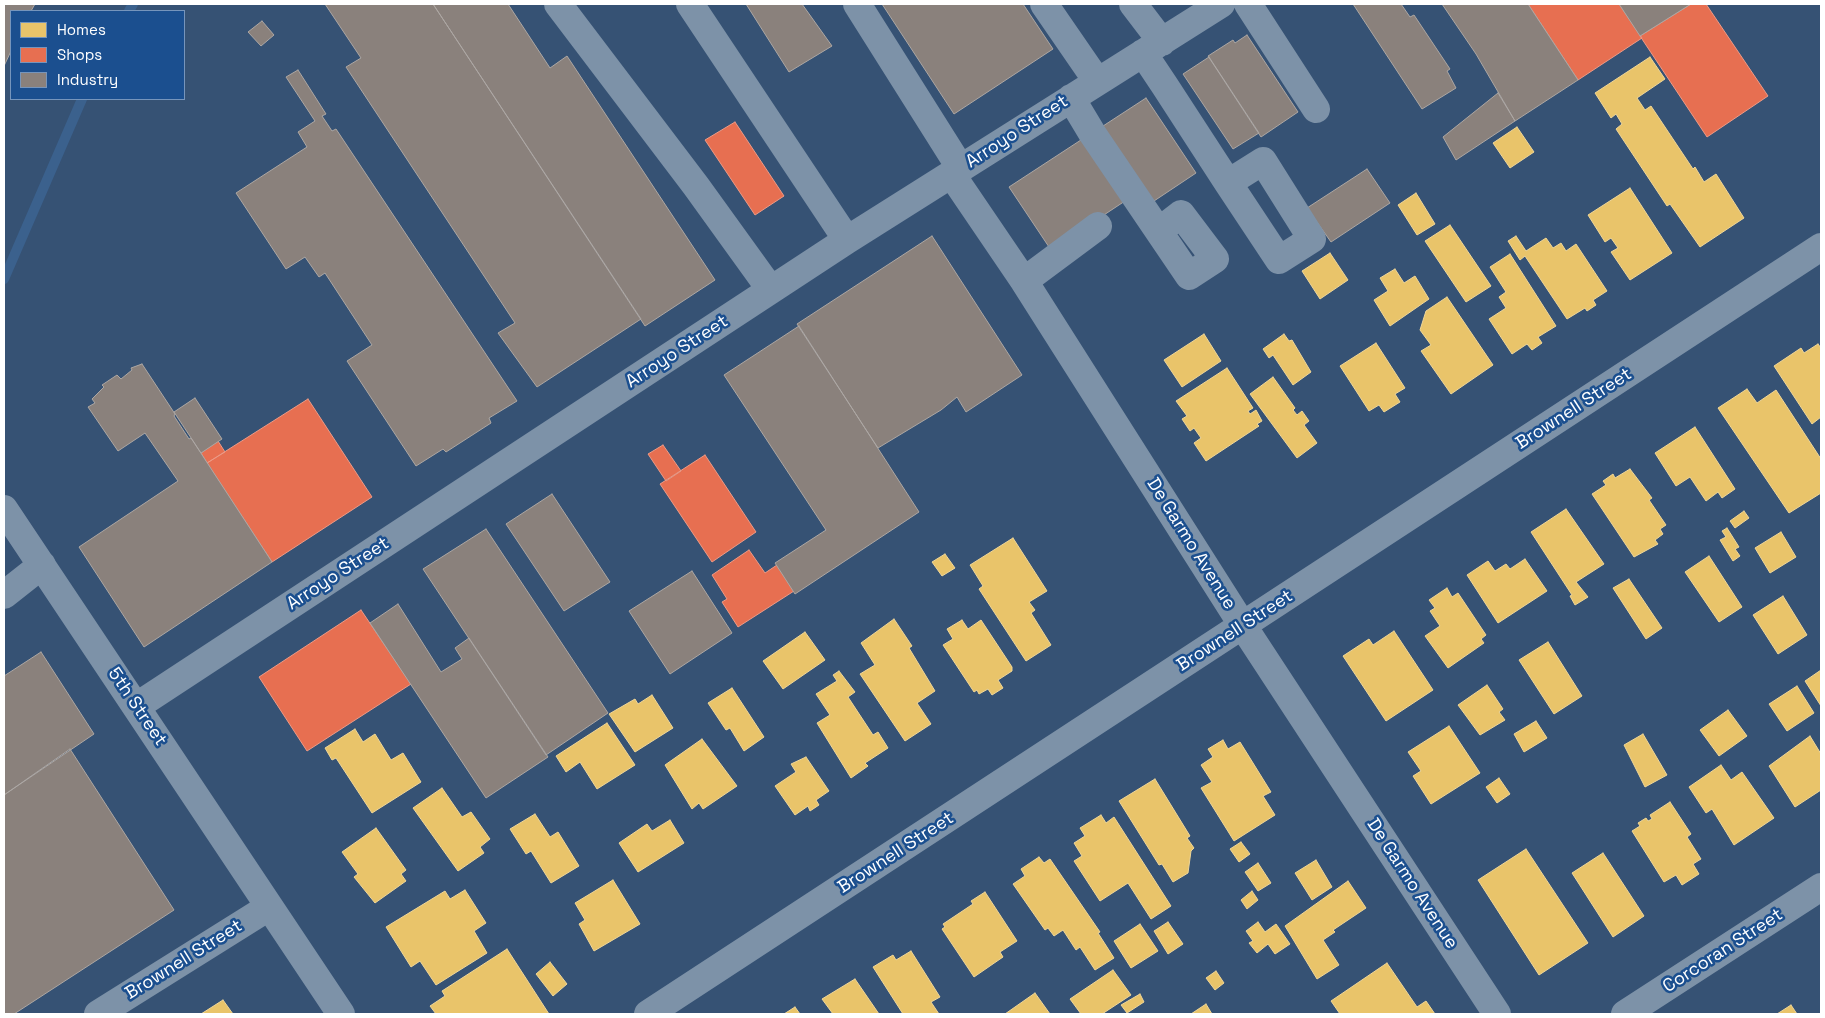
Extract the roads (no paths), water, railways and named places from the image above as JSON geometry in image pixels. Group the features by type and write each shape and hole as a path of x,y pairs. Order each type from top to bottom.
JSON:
{"street":[{"path":"558,4 696,186 771,290"},
{"path":"690,4 847,240"},
{"name":"De Garmo Avenue","path":"857,4 956,172 1024,281 1243,626 1497,1014"},
{"path":"1044,4 1097,81"},
{"path":"1133,4 1152,48 1228,183"},
{"name":"Arroyo Street","path":"137,706 847,240 1221,4"},
{"path":"1248,4 1316,109"},
{"path":"1071,98 1159,231"},
{"path":"1024,281 1098,226"},
{"name":"Brownell Street","path":"648,1014 1821,247"},
{"name":"5th Street","path":"4,509 341,1014"},
{"path":"4,595 42,565"},
{"name":"Corcoran Street","path":"1625,1014 1821,887"},
{"name":"Brownell Street","path":"98,1014 269,906"}],"waterway":[{"path":"130,10 133,4"},
{"path":"4,279 82,100"}]}
